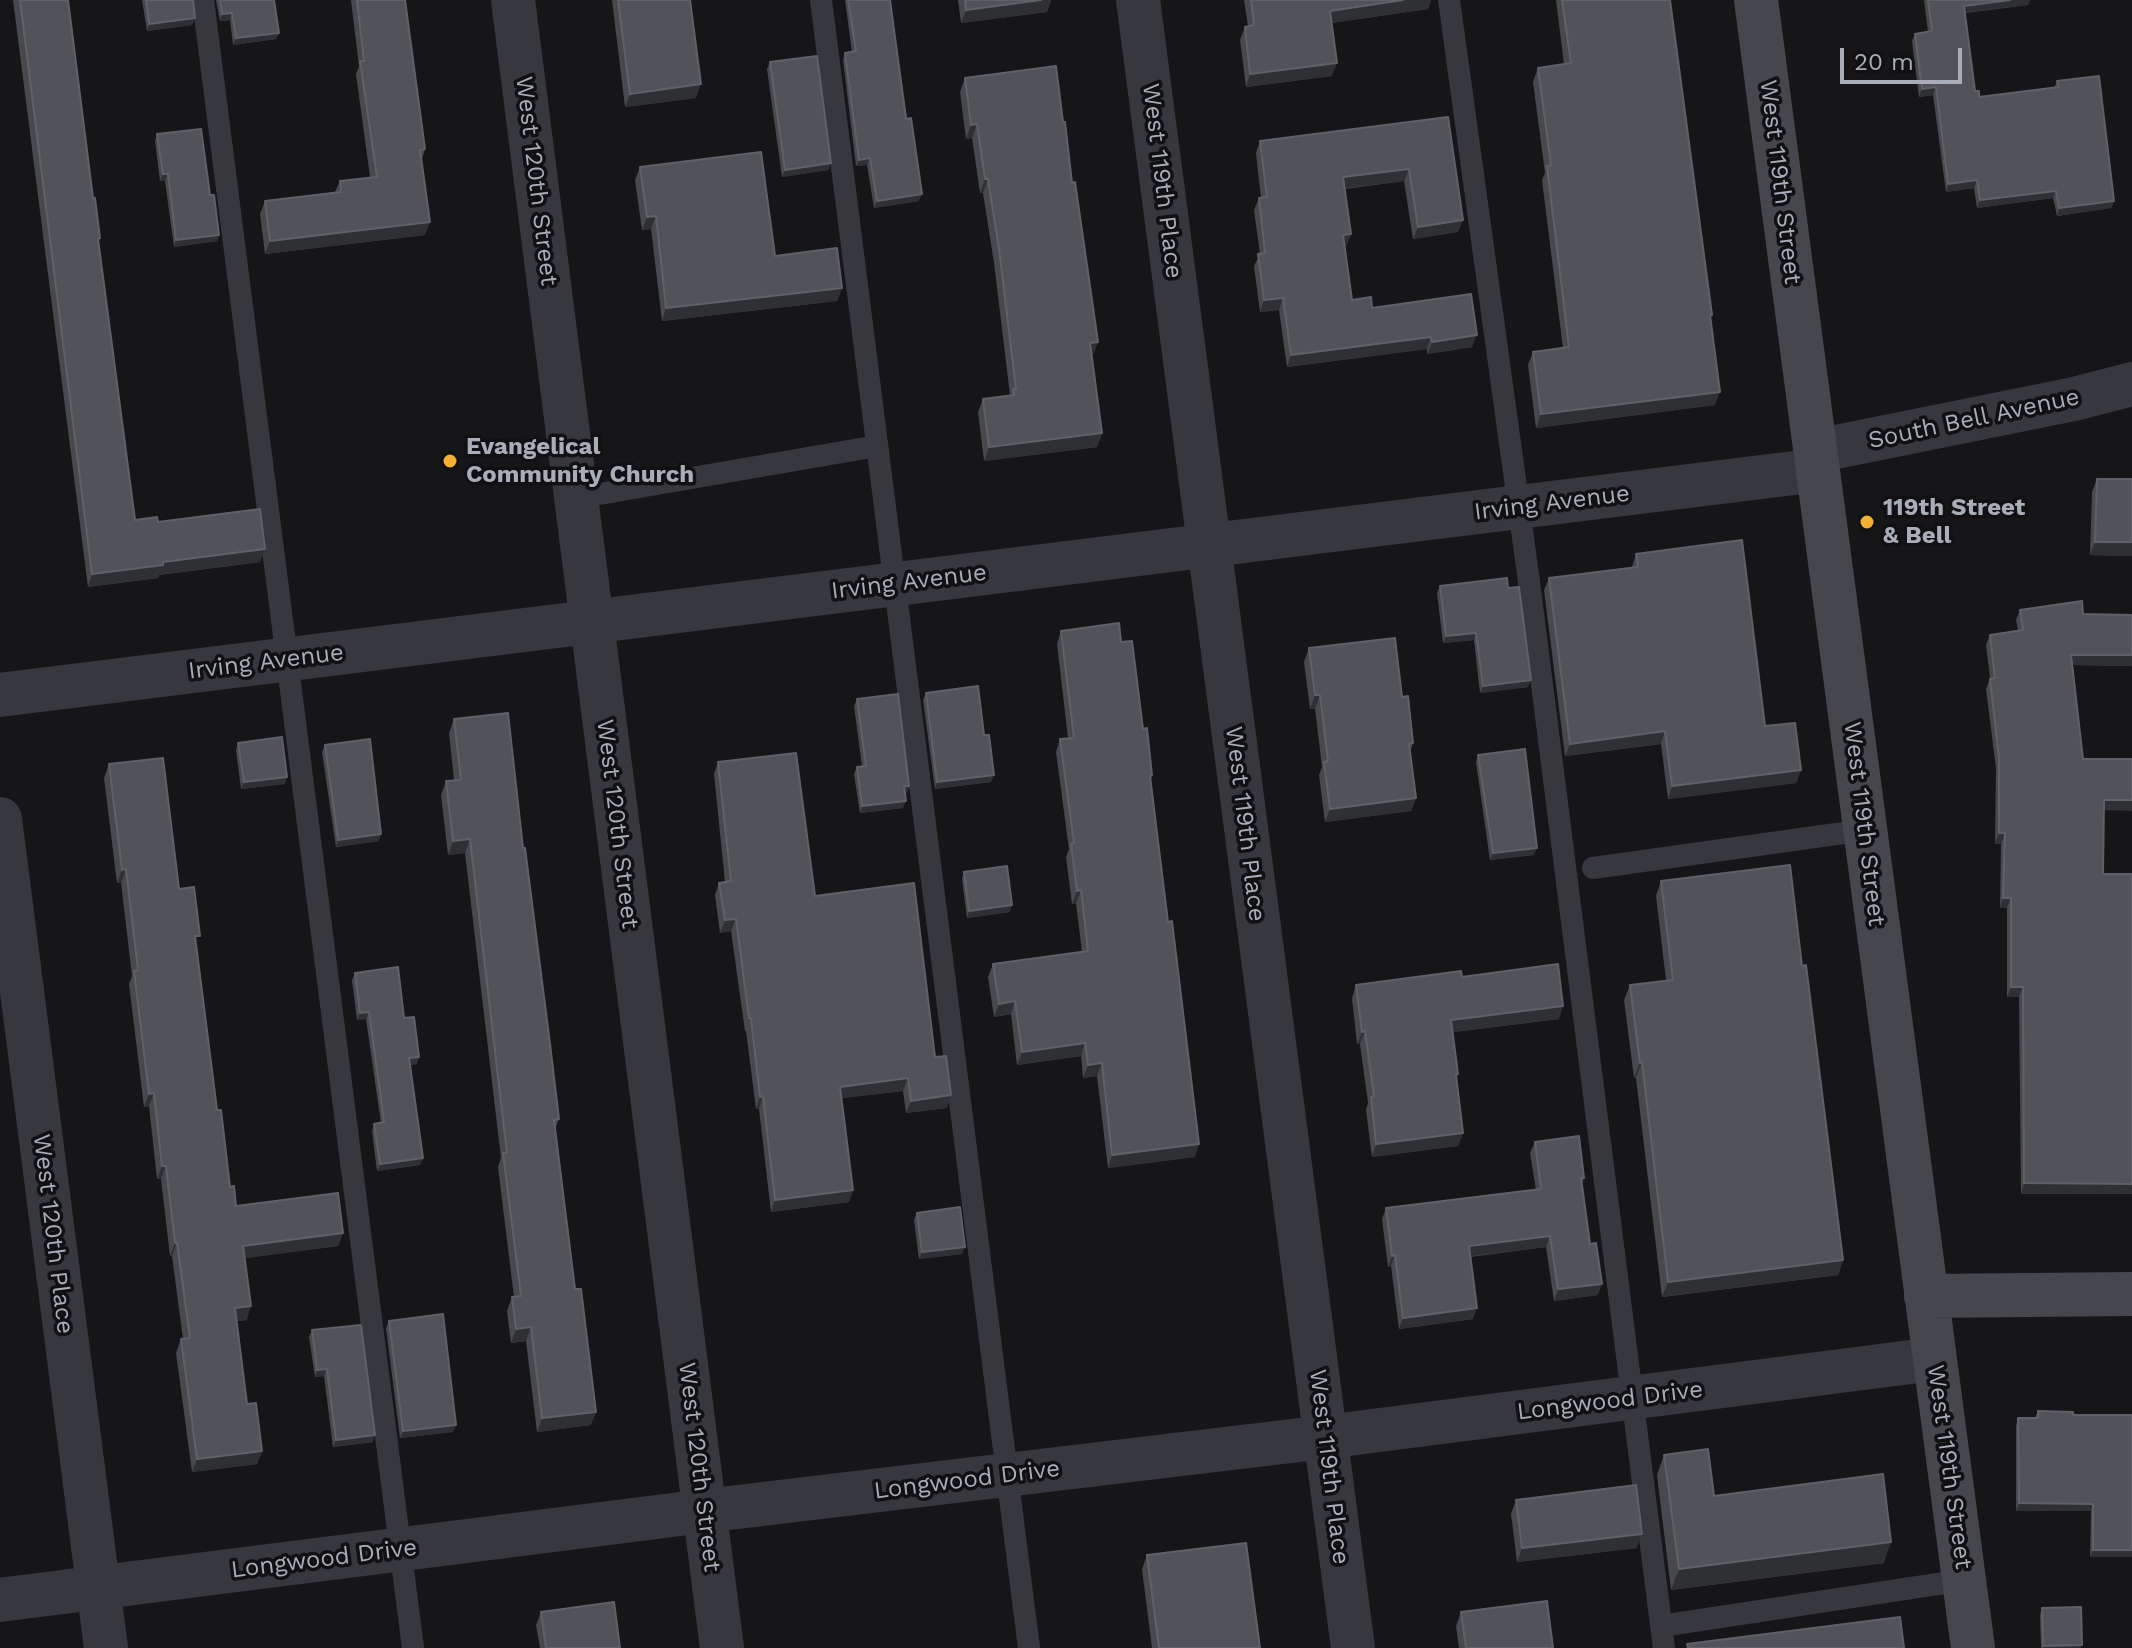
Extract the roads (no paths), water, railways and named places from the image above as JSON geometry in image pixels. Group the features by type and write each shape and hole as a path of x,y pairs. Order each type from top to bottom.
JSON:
{"street":[{"name":"West 120th Street","path":"513,0 722,1648"},
{"name":"West 119th Place","path":"1138,0 1353,1648"},
{"name":"West 119th Street","path":"1756,0 1973,1648"},
{"name":"South Bell Avenue","path":"1817,460 2132,384"},
{"name":"Irving Avenue","path":"0,695 1519,507 1817,460"},
{"name":"West 120th Place","path":"0,819 106,1648"},
{"path":"1926,1296 2132,1294"},
{"name":"Longwood Drive","path":"0,1600 1934,1359"}],"lane":[{"path":"203,0 413,1648"},
{"path":"821,0 1029,1648"},
{"path":"1449,0 1519,507 1662,1637 1964,1580"},
{"path":"576,498 877,446"},
{"path":"1593,868 1865,830"}],"place":[{"name":"Evangelical Community Church","path":"450,461"},
{"name":"119th Street & Bell","path":"1867,522"}]}
